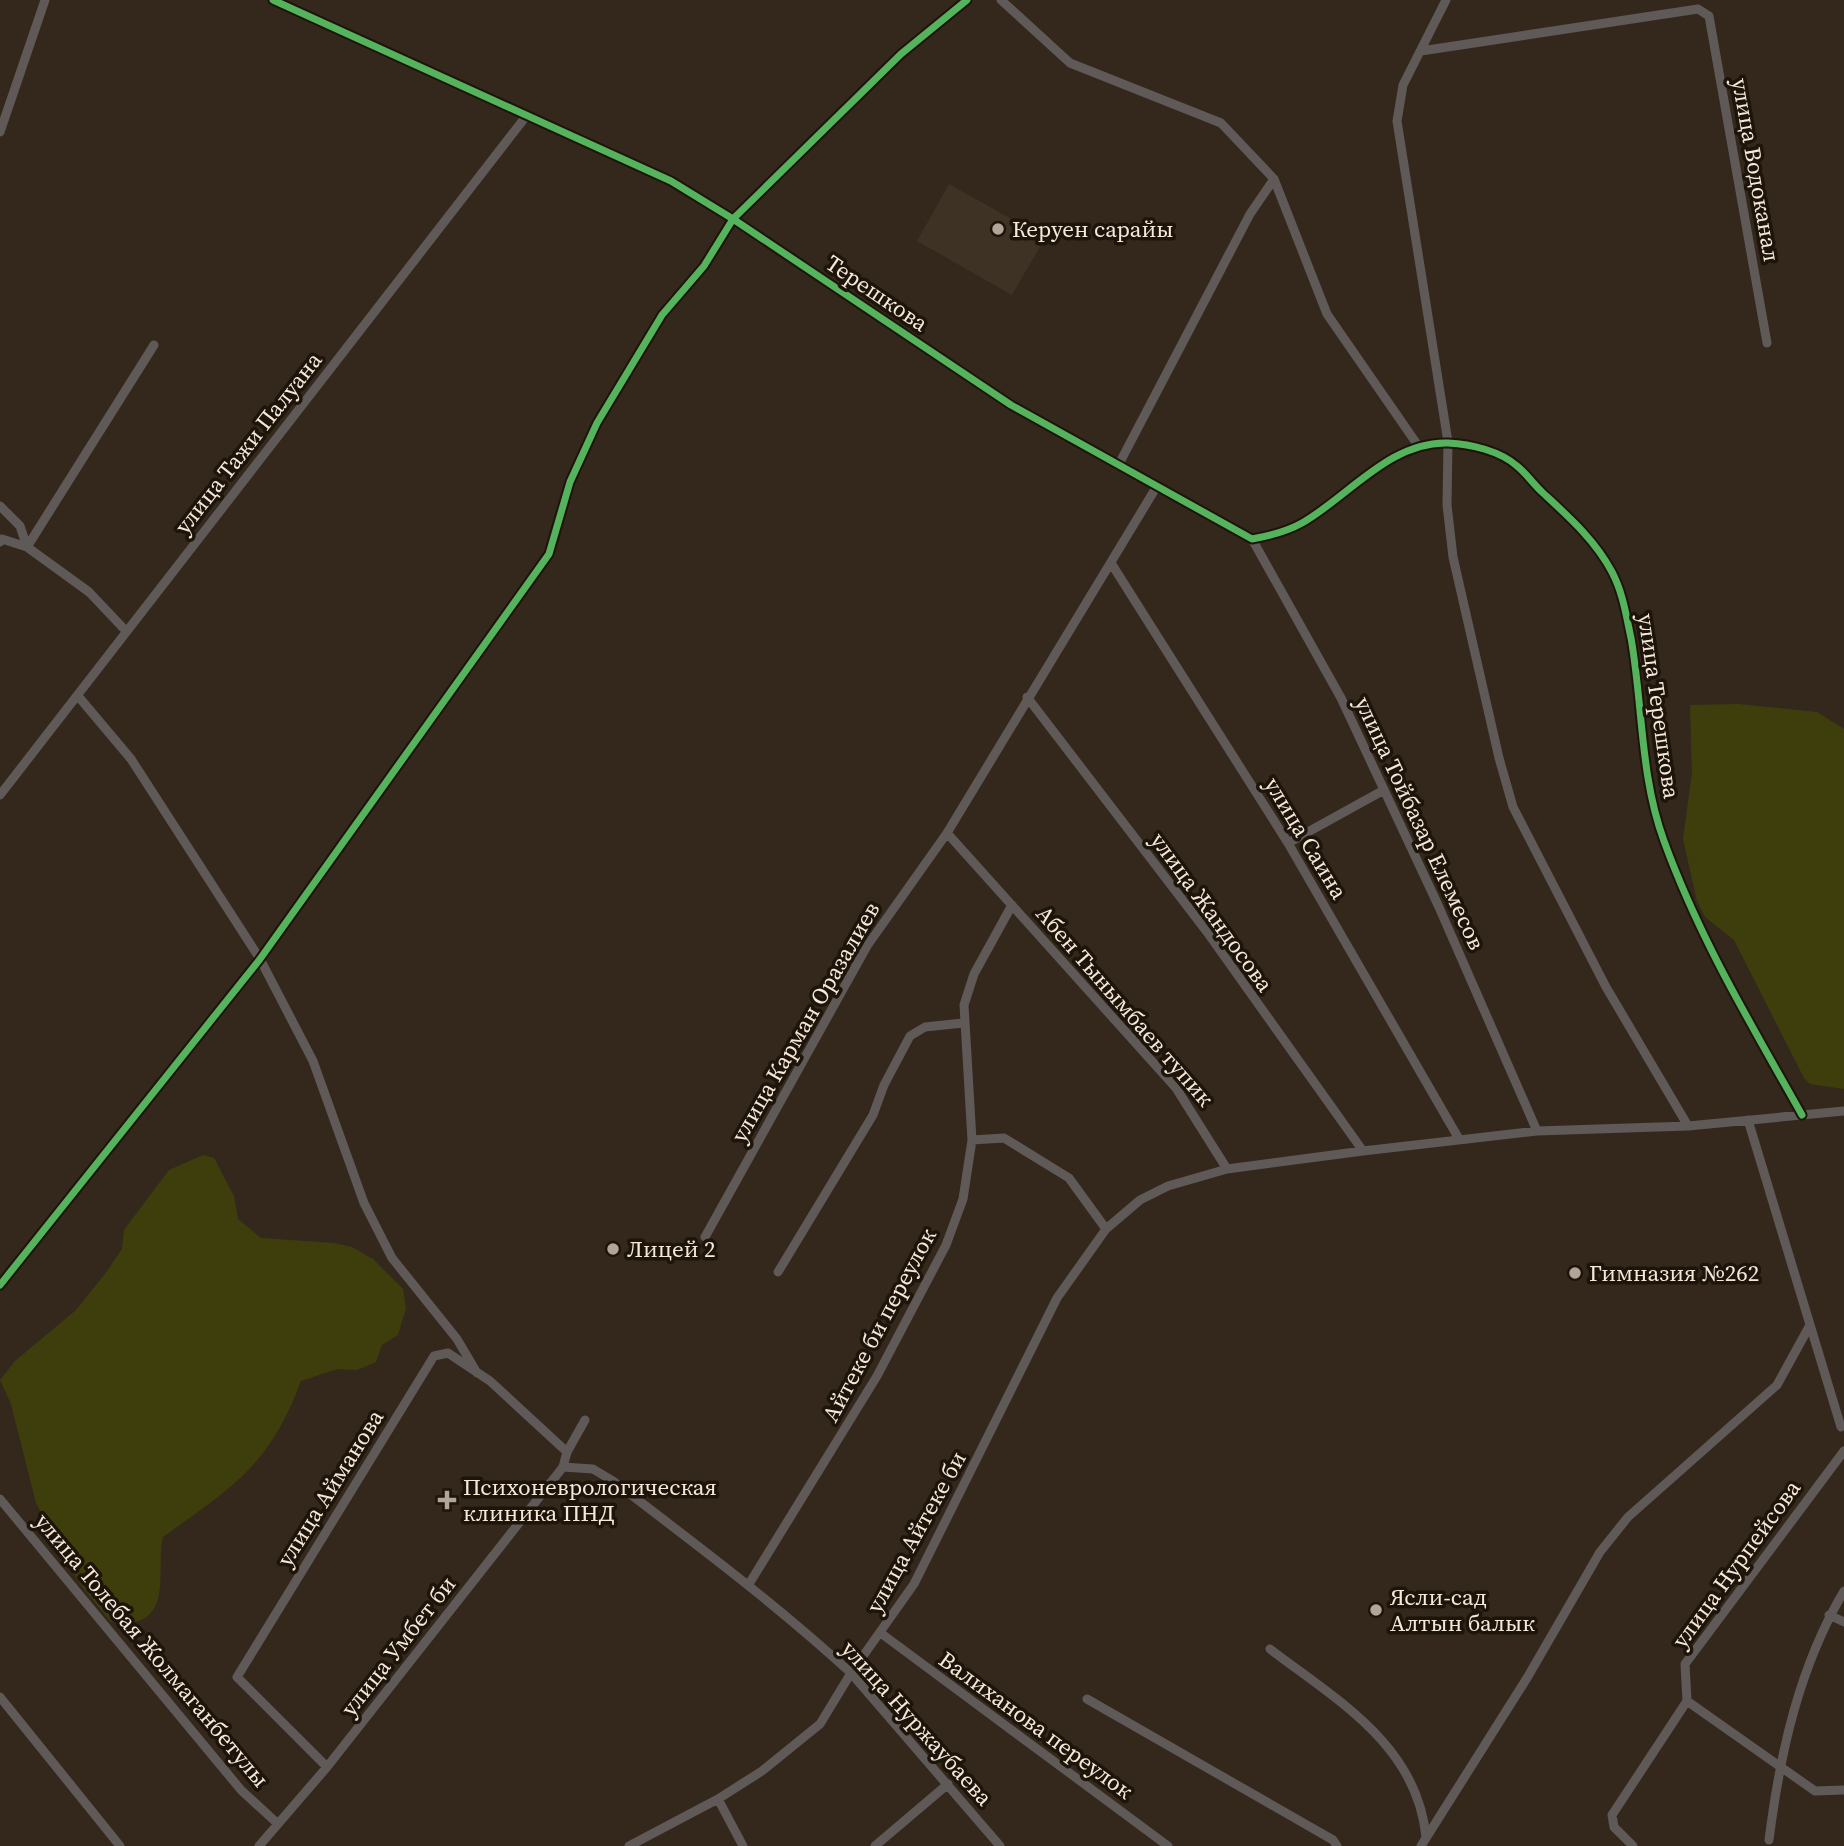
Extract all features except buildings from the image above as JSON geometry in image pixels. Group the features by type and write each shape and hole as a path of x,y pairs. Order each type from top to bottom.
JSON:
{"street":[{"path":"0,132 45,0"},
{"name":"Терешкова","path":"273,0 671,181 733,219 1011,405 1252,539"},
{"path":"0,1285 260,959 549,554 570,482 597,423 662,315 704,266 733,219 901,54 967,0"},
{"path":"1001,0 1070,63 1221,123 1274,179 1327,314 1419,447"},
{"path":"1446,0 1403,85 1397,121 1448,443 1447,505 1453,557 1499,758 1513,807 1606,987 1688,1126"},
{"name":"улица Водоканал","path":"1421,51 1698,9 1709,16 1766,343"},
{"name":"улица Тажи Палуана","path":"0,795 527,115"},
{"path":"1119,464 1250,214 1274,179"},
{"path":"27,547 154,345"},
{"path":"1252,539 1279,534 1302,523 1394,457 1419,447 1448,443"},
{"name":"улица Терешкова","path":"1448,443 1497,453 1516,464 1581,527 1611,571 1623,598 1638,677 1649,792 1664,840 1706,946 1802,1115"},
{"name":"улица Карман Оразалиев","path":"705,1237 867,946 947,833 1157,486"},
{"path":"0,506 20,526 27,547"},
{"name":"улица Тойбазар Елемесов","path":"1252,539 1342,698 1537,1131"},
{"path":"1,540 27,547 89,592 118,619 126,631"},
{"name":"улица Саина","path":"1111,563 1288,843 1459,1139"},
{"path":"78,696 131,759 260,959 313,1061 364,1203 392,1258 457,1339 477,1373"},
{"name":"улица Жандосова","path":"1027,697 1208,933 1363,1151"},
{"path":"1288,843 1384,790"},
{"name":"Абен Тынымбаев тупик","path":"947,833 1176,1087 1227,1169"},
{"name":"Айтеке би переулок","path":"749,1584 856,1411 925,1289 963,1199 972,1140 963,1023 968,988 1012,905"},
{"path":"778,1272 873,1115 884,1085 910,1036 925,1027 963,1023"},
{"name":"улица Айтеке би","path":"629,1846 718,1799 762,1771 820,1724 851,1673 914,1584 1057,1298 1106,1229 1140,1200 1168,1186 1227,1169 1363,1151 1537,1131 1688,1126 1844,1111"},
{"path":"1748,1121 1843,1427 1844,1439"},
{"path":"972,1140 1004,1138 1069,1178 1106,1229"},
{"path":"1423,1842 1527,1678 1600,1552 1628,1517 1777,1385 1810,1325"},
{"name":"улица Айманова","path":"327,1767 237,1676 434,1356 448,1353 477,1373 567,1452"},
{"path":"563,1467 567,1452 585,1420"},
{"name":"улица Нурпейсова","path":"1686,1701 1685,1664 1844,1451"},
{"name":"улица Нуржаубаева","path":"563,1467 593,1469 613,1481 749,1584 851,1673 1000,1846"},
{"name":"улица Умбет би","path":"259,1846 327,1767 563,1467"},
{"name":"улица Толебая Жолмаганбетулы","path":"0,1499 241,1790 278,1824"},
{"path":"1769,1840 1778,1768 1804,1674 1829,1615 1844,1591"},
{"path":"1829,1615 1844,1622"},
{"name":"Валиханова переулок","path":"881,1634 1168,1846"},
{"path":"1270,1649 1372,1728 1394,1752 1423,1808 1423,1842"},
{"path":"0,1697 120,1846"},
{"path":"1087,1699 1333,1840 1337,1846"},
{"path":"1633,1846 1614,1827 1612,1815 1686,1701 1778,1768 1815,1791 1844,1790"},
{"path":"875,1846 948,1784"},
{"path":"718,1799 743,1846"}],"shaded area":[{"path":"949,184 1045,238 1012,295 917,241"},
{"path":"1738,704 1817,712 1844,729 1844,1089 1810,1084 1804,1078 1734,940 1705,917 1697,901 1683,839 1692,773 1690,705"},
{"path":"203,1155 214,1158 234,1196 238,1219 261,1238 334,1243 352,1247 373,1259 403,1289 406,1308 398,1335 382,1345 376,1362 357,1370 337,1369 301,1381 276,1434 247,1472 163,1537 159,1597 148,1616 135,1622 111,1622 80,1584 36,1503 11,1404 0,1380 15,1361 76,1310 105,1274 122,1249 124,1230 169,1170"}],"cycle path":[{"path":"273,0 671,181 733,219 1011,405 1252,539 1302,523 1371,472 1407,451 1448,443 1485,449 1510,461 1590,539 1616,580 1631,638 1650,791 1664,841 1710,947 1802,1115"},
{"path":"0,1285 260,959 549,554 570,482 597,423 662,315 704,266 733,219 901,54 967,0"}],"place":[{"name":"Керуен сарайы","path":"998,229"},
{"name":"Лицей 2","path":"613,1249"},
{"name":"Гимназия №262","path":"1575,1273"},
{"name":"Психоневрологическая клиника ПНД","path":"447,1500"},
{"name":"Ясли-сад Алтын балык","path":"1376,1610"}]}
